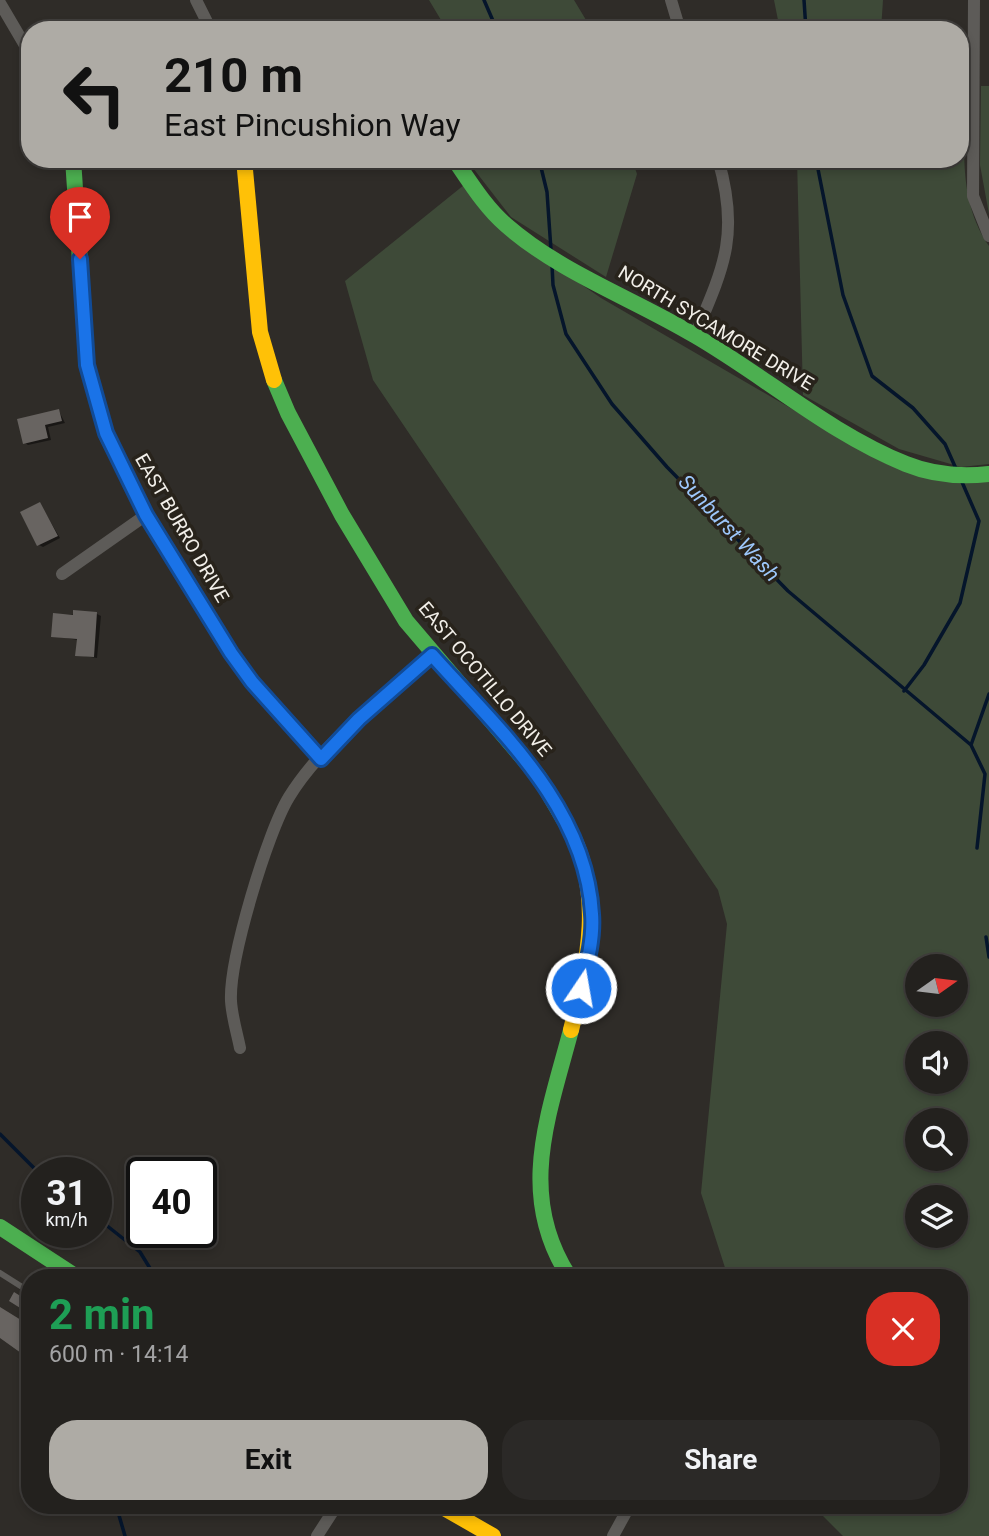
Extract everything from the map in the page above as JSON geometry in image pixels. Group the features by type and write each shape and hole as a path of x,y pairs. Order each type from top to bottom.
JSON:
{"street":[{"path":"195,0 206,21"},
{"path":"671,0 677,21"},
{"path":"974,0 973,196 989,236"},
{"path":"0,3 21,39"},
{"name":"EAST BURRO DRIVE","path":"73,168 87,365 106,433 146,515 231,653 252,682 321,759"},
{"name":"EAST OCOTILLO DRIVE","path":"245,168 260,332 278,392 342,515 406,621 432,655 539,777 580,848 592,915 588,961 541,1145 537,1176 540,1208 548,1240 565,1269"},
{"name":"NORTH SYCAMORE DRIVE","path":"461,168 489,207 508,226 601,285 695,335 896,460 925,471 951,476 989,474"},
{"path":"695,335 727,252 728,201 720,168"},
{"path":"62,574 146,515"},
{"path":"240,1048 231,1000 236,959 248,908 289,798 359,719 432,655"},
{"path":"0,1227 64,1269"},
{"path":"317,1536 331,1514"},
{"path":"455,1514 493,1536"},
{"path":"613,1536 625,1514"}],"lane":[{"path":"0,1273 21,1286"}],"green space":[{"path":"429,0 574,0 587,21 442,21"},
{"path":"774,0 883,0 882,21 778,21"},
{"path":"981,86 989,86 989,214 980,165"},
{"path":"473,168 635,168 637,174 606,277 511,217"},
{"path":"797,168 965,168 971,209 989,246 989,464 961,467 899,449 803,395"},
{"path":"464,185 540,256 601,298 885,463 919,475 989,481 989,1536 843,1536 821,1514 968,1514 968,1269 725,1269 701,1193 727,924 718,890 373,380 345,281"}],"building":[{"path":"59,409 62,421 45,425 48,438 23,444 17,419"},
{"path":"40,502 58,536 37,546 20,512"},
{"path":"73,610 97,612 94,657 75,656 77,639 51,637 53,613 73,615"},
{"path":"14,1292 21,1296 21,1308 9,1301"},
{"path":"0,1307 21,1320 21,1353 0,1338"}],"waterway":[{"name":"Sunburst Wash","path":"484,0 493,21"},
{"path":"804,0 805,21"},
{"name":"Sunburst Wash","path":"541,168 547,192 551,250"},
{"path":"818,168 843,295 872,376 913,408 945,444 957,471"},
{"name":"Sunburst Wash","path":"552,265 553,285 566,334 612,404 667,467 788,591 971,745 985,774 977,848"},
{"path":"904,691 924,665 960,603 979,521 962,482"},
{"path":"971,745 989,694"},
{"path":"986,937 989,957"},
{"path":"0,1134 23,1157"},
{"path":"112,1230 140,1252 150,1269"},
{"path":"119,1514 125,1536"}],"traffic: fast":[{"path":"74,168 87,365 106,434 146,515 231,653 252,682 321,759"},
{"path":"460,168 491,210 527,242 573,271 694,335 850,437 926,471 958,475 989,474"},
{"path":"274,380 288,413 342,515 406,621 539,777 567,825"},
{"path":"565,1269 554,1247 544,1217 541,1186 546,1125 571,1030"},
{"path":"0,1227 64,1269"}],"traffic: slow":[{"path":"245,168 260,332 274,380"},
{"path":"567,825 579,850 586,875 590,926 583,978 571,1030"},
{"path":"455,1514 493,1536"}],"route":[{"path":"80,259 87,365 106,433 146,515 231,653 252,682 321,759 359,719 432,655 539,777 580,848 592,915 588,961 581,988"}]}
